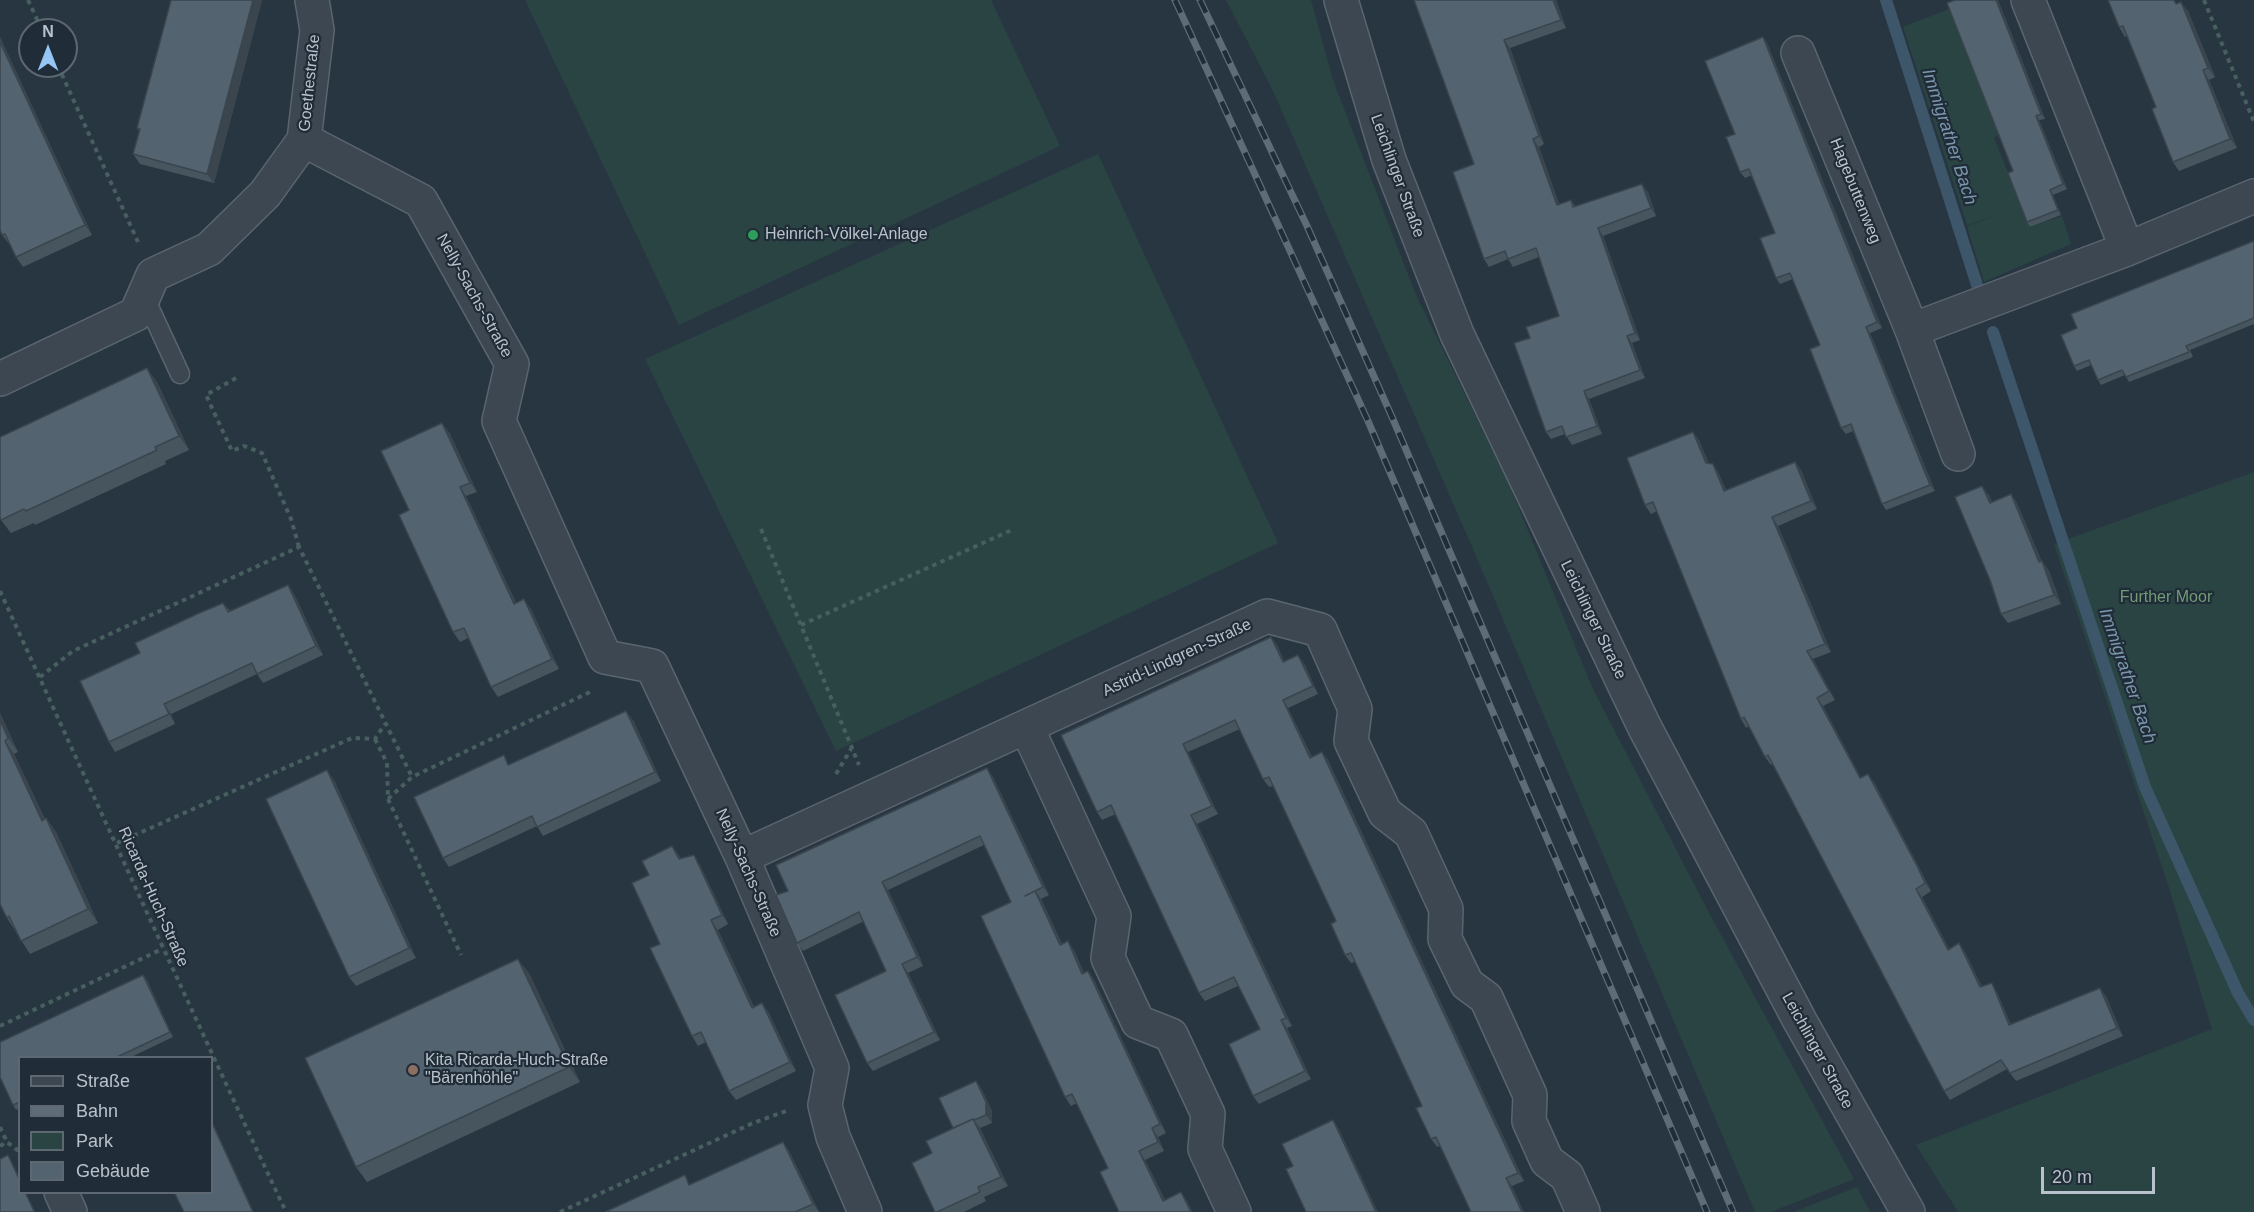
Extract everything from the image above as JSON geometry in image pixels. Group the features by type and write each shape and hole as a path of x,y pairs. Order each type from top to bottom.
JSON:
{"street":[{"name":"Goethestraße","path":"0,379 136,314 149,286 209,249 265,194 304,140 317,30 312,0"},
{"name":"Leichlinger Straße","path":"1341,0 1389,160 1456,334 1644,726 1800,1021 1908,1212"},
{"path":"2028,0 2127,249"},
{"name":"Hagebuttenweg","path":"1798,52 1911,330 1958,454"},
{"name":"Nelly-Sachs-Straße","path":"304,140 421,201 512,364 499,421 605,657 652,666 742,857 832,1068 825,1105 833,1137 865,1212"},
{"path":"1911,330 2127,249 2254,196"},
{"name":"Astrid-Lindgren-Straße","path":"742,857 873,799 1267,616 1320,630 1355,709 1351,741 1385,813 1411,833 1446,909 1444,939 1467,984 1486,998 1530,1095 1529,1121 1547,1161 1566,1176 1582,1212"},
{"path":"1027,728 1114,916 1108,958 1138,1022 1171,1035 1208,1114 1205,1149 1234,1212"},
{"path":"62,1194 70,1212"}],"lane":[{"path":"149,286 180,374"}],"path":[{"path":"28,0 36,18"},
{"path":"2204,0 2254,122"},
{"path":"63,78 149,286"},
{"path":"236,378 206,395 232,451 244,446 262,453 291,519 299,547 412,777"},
{"path":"801,625 1014,529"},
{"path":"760,530 873,799"},
{"path":"40,677 73,651 299,547"},
{"name":"Ricarda-Huch-Straße","path":"0,591 212,1056"},
{"path":"0,604 4,601"},
{"path":"388,799 412,777 614,681 630,662"},
{"path":"375,739 386,723"},
{"path":"117,843 352,738 375,739"},
{"path":"375,739 387,763 388,799 461,955"},
{"path":"0,1026 162,949"},
{"name":"Ricarda-Huch-Straße","path":"213,1057 286,1212"},
{"path":"560,1212 753,1123 796,1108 825,1105"},
{"path":"0,1127 7,1142 18,1150"},
{"path":"0,1146 7,1142"}],"green space":[{"name":"Heinrich-Völkel-Anlage","path":"525,0 991,0 1060,146 679,325"},
{"path":"1226,0 1311,0 1333,80 1416,295 1509,484 1592,687 1707,909 1854,1179 1771,1212 1755,1212 1476,556 1273,91"},
{"path":"1949,9 1999,135 1994,138 2030,227 2062,216 2071,244 1984,282 1967,226 2000,214 1967,225 1903,27"},
{"path":"1098,154 1278,543 836,751 645,359"},
{"name":"Further Moor","path":"2254,472 2254,1212 1958,1212 1916,1145 2212,1029 2168,885 2054,544"},
{"path":"1857,1187 1870,1212 1793,1212"}],"building":[{"path":"171,0 253,0 207,174 133,154 140,129 137,128"},
{"path":"1414,0 1553,0 1561,20 1504,40 1539,136 1533,139 1557,205 1571,200 1573,207 1642,184 1651,208 1598,228 1635,333 1627,336 1640,370 1584,391 1597,426 1566,437 1562,426 1546,432 1514,343 1530,338 1526,327 1559,316 1536,248 1508,259 1505,251 1484,259 1453,172 1474,164"},
{"path":"1955,0 1996,0 2041,114 2036,116 2063,184 2050,190 2058,210 2027,222 2008,173 2013,171 1947,3"},
{"path":"2108,0 2174,0 2176,4 2181,2 2208,68 2203,70 2230,139 2173,162 2152,109 2156,107 2123,26 2119,27"},
{"path":"1763,37 1877,322 1866,327 1930,485 1882,504 1851,424 1841,428 1810,349 1820,345 1790,273 1776,278 1760,238 1775,233 1749,169 1740,172 1726,137 1735,134 1705,61"},
{"path":"0,42 85,225 16,257 5,234 2,235 0,230"},
{"path":"2254,241 2254,318 2186,346 2189,352 2126,377 2122,370 2098,380 2089,360 2074,366 2061,335 2077,328 2071,314"},
{"path":"147,368 179,436 155,447 157,450 26,511 24,509 1,520 0,437"},
{"path":"442,423 470,483 460,487 514,604 524,599 552,659 491,687 464,628 453,632 399,515 409,510 381,451"},
{"path":"1693,432 1706,463 1713,464 1724,491 1795,462 1811,501 1772,517 1825,644 1807,651 1829,691 1817,698 1860,778 1868,774 1917,866 1925,883 1916,889 1948,950 1959,943 1980,987 1992,983 2009,1025 2100,988 2117,1028 2010,1073 2001,1060 1944,1091 1768,755 1765,757 1744,717 1741,719 1653,502 1645,505 1627,458"},
{"path":"1982,486 1990,503 2011,494 2039,562 2042,561 2054,595 2001,614 1990,580 1955,497"},
{"path":"288,585 316,646 257,674 252,663 164,704 169,714 109,742 80,681 140,653 135,643 197,614 223,603 228,612"},
{"path":"1271,637 1283,662 1298,655 1313,686 1283,700 1310,758 1322,752 1518,1173 1506,1178 1522,1212 1471,1212 1436,1137 1431,1139 1416,1108 1422,1106 1351,953 1345,955 1331,924 1336,921 1269,777 1263,779 1235,720 1183,744 1212,806 1191,815 1286,1018 1281,1020 1305,1071 1253,1096 1229,1044 1260,1029 1234,977 1199,993 1111,805 1097,812 1061,735"},
{"path":"626,711 655,772 537,827 532,816 443,858 414,797 504,755 508,765"},
{"path":"0,720 8,738 5,741 42,821 46,818 88,909 21,941 9,916 7,918 0,904"},
{"path":"987,768 1043,887 1035,891 1060,945 1068,941 1082,974 1088,971 1160,1124 1152,1128 1158,1142 1139,1151 1163,1201 1181,1192 1191,1212 1119,1212 1100,1172 1108,1168 1072,1094 1065,1097 981,916 1011,902 980,836 882,882 917,957 902,964 934,1032 867,1063 835,995 886,971 859,912 797,943 776,895 788,891 776,865"},
{"path":"327,770 409,948 349,977 266,799"},
{"path":"672,846 679,859 694,855 722,915 711,920 752,1008 762,1003 790,1062 729,1091 701,1032 692,1036 650,948 660,944 632,883 649,875 642,861"},
{"path":"518,959 569,1067 356,1167 305,1058"},
{"path":"143,975 170,1032 119,1056 18,1056 18,1103 13,1105 0,1077 0,1042"},
{"path":"976,1081 986,1102 986,1115 953,1128 939,1098"},
{"path":"973,1119 1001,1177 978,1187 980,1192 935,1212 912,1163 932,1153 926,1141"},
{"path":"1333,1120 1376,1212 1306,1212 1286,1169 1293,1166 1282,1144"},
{"path":"213,1125 253,1212 184,1212 175,1194 213,1194"},
{"path":"783,1142 813,1204 795,1212 605,1212 685,1175 689,1185"},
{"path":"8,1155 18,1177 18,1194 26,1194 34,1211 0,1212 0,1159"}],"waterway":[{"name":"Immigrather Bach","path":"1886,0 1977,285"},
{"name":"Immigrather Bach","path":"1993,332 2145,787 2238,993 2254,1020"}],"railway":[{"path":"1175,0 1368,421 1707,1212"},
{"path":"1200,0 1307,226 1392,417 1733,1212"}],"place":[{"name":"Heinrich-Völkel-Anlage","path":"753,235"},
{"name":"Kita Ricarda-Huch-Straße \"Bärenhöhle\"","path":"413,1070"}]}
